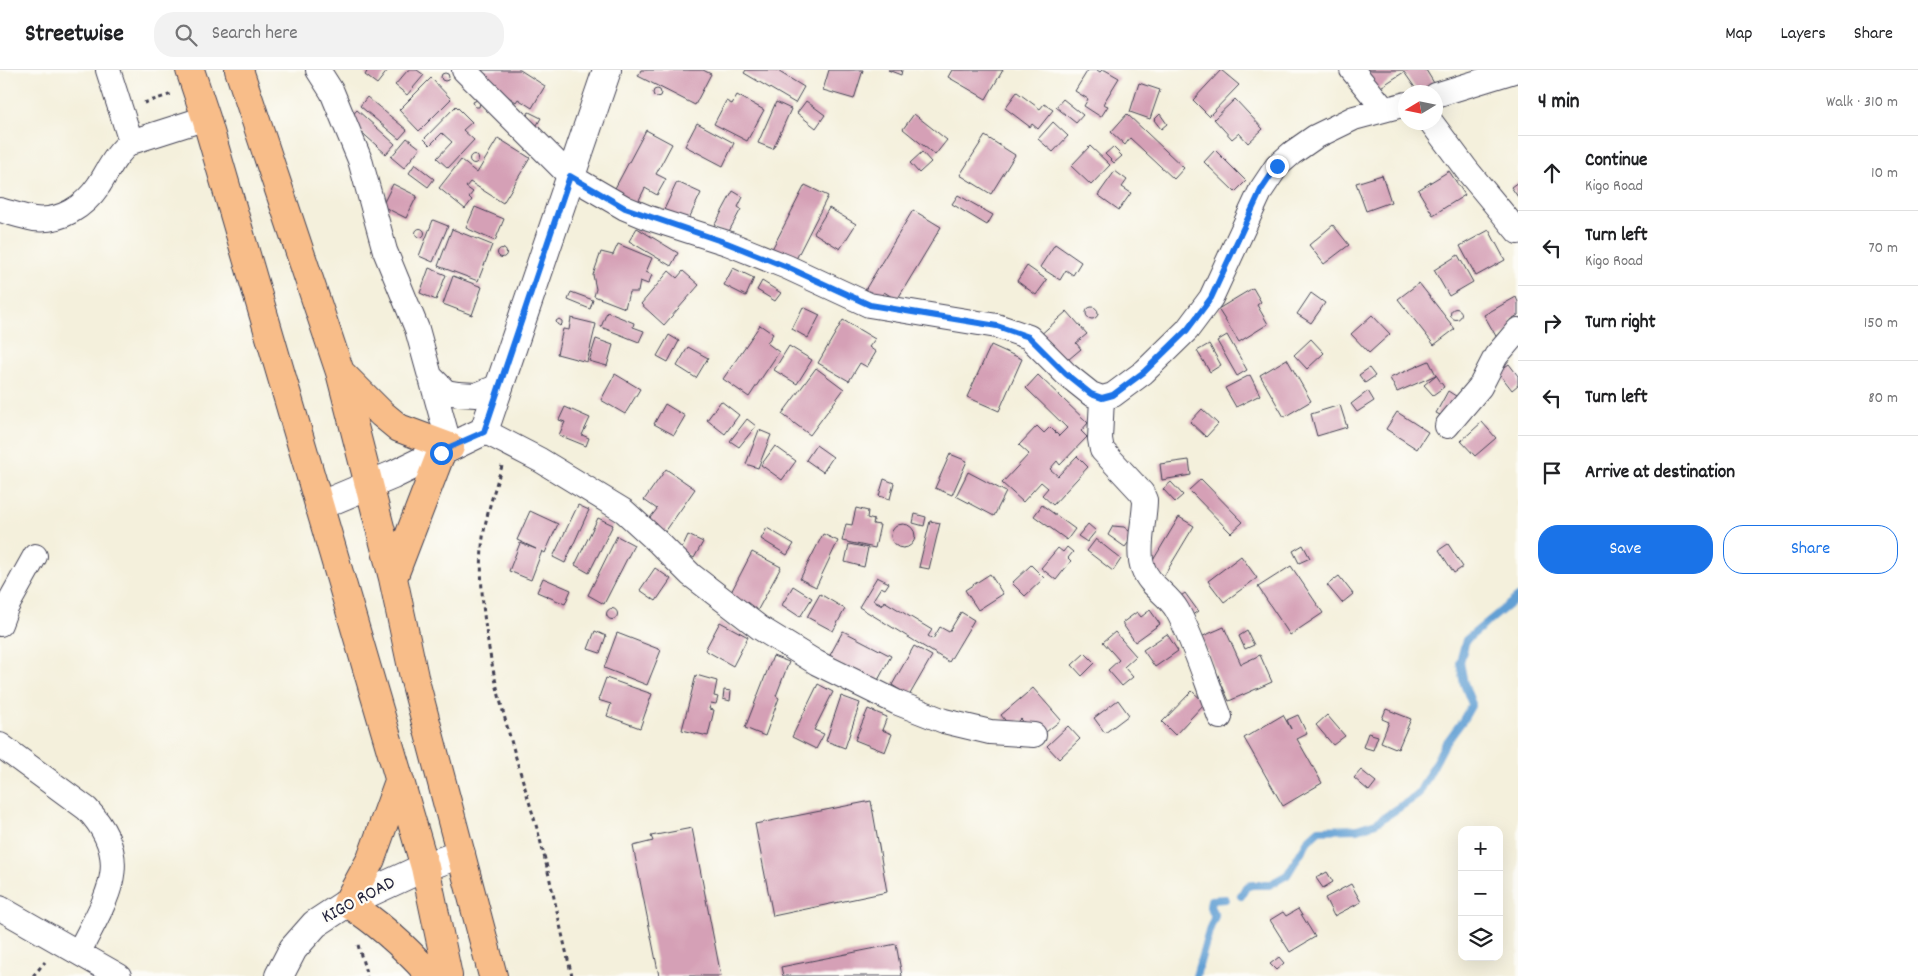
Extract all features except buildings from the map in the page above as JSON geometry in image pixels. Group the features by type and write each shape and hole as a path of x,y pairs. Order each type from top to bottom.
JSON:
{"highway":[{"path":"190,70 206,118 425,867 448,976"},
{"path":"239,70 340,372 393,578 414,677 493,976"},
{"path":"340,372 382,414 400,428 445,450 393,578"},
{"path":"399,781 371,859 347,903 384,929 431,976"}],"street":[{"path":"108,70 131,142"},
{"path":"318,70 332,92 360,160 385,251 417,329 430,376 445,450"},
{"path":"464,70 570,176 625,208 727,243 787,267 870,305 997,326 1029,337 1066,374 1091,394 1102,398 1113,395 1144,372 1187,330 1211,298 1261,190 1277,166 1315,137 1354,118 1395,106"},
{"path":"319,506 484,432 607,70"},
{"path":"1352,70 1395,106"},
{"path":"1443,93 1517,70"},
{"path":"0,210 34,219 52,218 70,213 84,202 98,186 123,148 131,142 206,118"},
{"path":"1438,130 1466,169 1518,232"},
{"path":"1448,426 1480,387 1496,356 1518,330"},
{"path":"430,376 446,392 458,394 476,394 499,386"},
{"path":"1102,398 1100,439 1102,450 1142,493 1145,500 1140,557 1143,569 1151,582 1176,608 1190,638 1220,717"},
{"path":"484,432 510,444 589,488 624,511 691,575 760,628 817,663 898,703 944,721 990,732 1034,735"},
{"path":"0,624 6,608 35,556"},
{"path":"0,746 87,809 96,818 112,849 114,863 111,880 104,901 79,952"},
{"name":"KIGO ROAD","path":"279,976 293,949 315,924 347,903 425,867 461,854"},
{"path":"0,908 119,976"}],"path":[{"path":"510,444 491,500 482,546 484,618 502,703 542,847 572,976"}],"waterway":[{"path":"1241,896 1246,887 1269,885 1287,875 1309,839 1319,830 1357,829 1376,823 1418,795 1444,746 1472,704 1464,684 1460,662 1466,640 1518,597"},
{"path":"1196,976 1215,916 1210,907 1211,900 1225,899"}],"route":[{"path":"441,453 484,432 570,176 625,208 649,218 727,243 787,267 870,305 997,326 1029,337 1066,374 1091,394 1102,398 1113,395 1144,372 1187,330 1211,298 1261,190 1277,166"}]}
